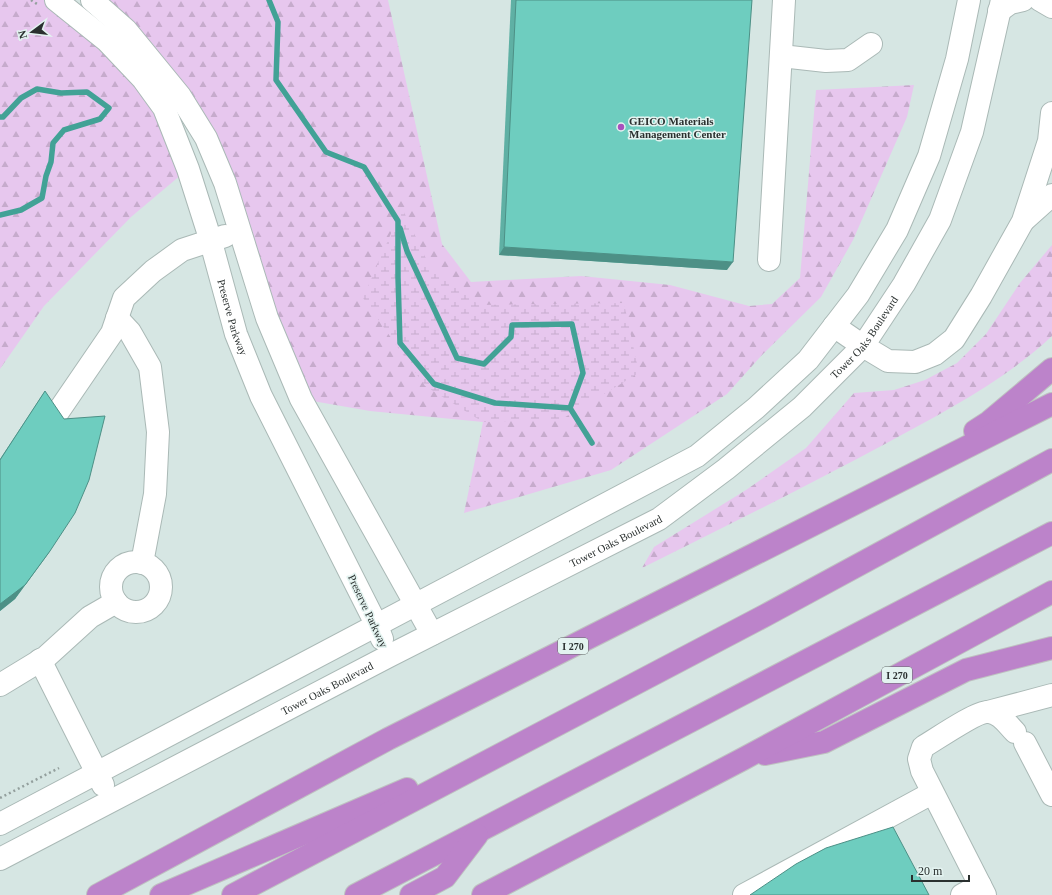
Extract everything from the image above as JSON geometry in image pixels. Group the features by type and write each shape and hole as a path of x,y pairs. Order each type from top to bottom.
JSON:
{"highway":[{"path":"866,499 990,422 1052,369"},
{"name":"I 270","path":"98,895 388,739 1052,404"},
{"path":"233,895 759,618 1052,460"},
{"path":"356,895 1052,533"},
{"name":"I 270","path":"483,895 743,759 1052,592"},
{"path":"743,759 824,742 966,670 1052,648"},
{"path":"161,895 564,721"},
{"path":"411,895 445,876 481,830"}],"street":[{"name":"Preserve Parkway","path":"56,0 107,41 142,79 164,108 188,169 210,240 236,334 261,396 377,626 388,656"},
{"path":"92,0 126,30 180,96 206,138 225,183 239,233 267,318 301,399 432,634"},
{"path":"769,260 784,0"},
{"path":"0,824 697,456 756,408 808,360 858,294 897,230 929,156 957,59 969,0"},
{"path":"1000,6 1023,0"},
{"path":"1040,0 1052,7"},
{"name":"Tower Oaks Boulevard","path":"0,859 388,656 659,519 726,469 802,408 862,346 904,284 940,220 972,132 1000,6"},
{"path":"781,56 826,61 848,60 871,44"},
{"path":"834,326 862,346 888,361 915,362 935,354 954,339 981,296 1023,221 1049,141 1052,113"},
{"path":"1023,221 1052,195"},
{"path":"58,412 112,333 124,298 153,271 182,250 210,240 239,233"},
{"path":"117,318 130,332 150,367 158,432 155,494 142,563"},
{"path":"138,562 153,568 162,585 161,596 156,603 148,610 134,613 123,609 116,602 112,594 112,581 116,572 128,563 138,562"},
{"path":"0,685 46,657 90,617 116,602"},
{"path":"40,660 111,801"},
{"path":"976,892 922,770 920,759 923,747 977,714 1052,695"},
{"path":"988,712 1000,716 1020,738 1052,795"},
{"path":"744,895 932,793"}],"path":[{"path":"0,798 60,767"}],"green space":[{"path":"0,0 56,0 143,79 188,169 131,217 44,306 0,369"},
{"path":"92,0 388,0 442,244 471,282 581,276 670,285 749,306 772,304 800,278 816,90 914,85 907,117 853,240 821,297 761,356 727,394 611,470 464,513 483,422 370,411 301,399 206,138"},
{"path":"402,208 429,265 479,305 624,303 639,373 562,419 483,422 425,386 363,298"},
{"path":"1052,245 1052,336 1033,353 993,382 929,420 825,476 642,568 654,547 746,490 806,448 854,393 894,390 925,380 957,363 986,334 1020,283"}],"building":[{"name":"GEICO Materials Management Center","path":"516,0 752,0 733,262 504,247"},
{"path":"45,391 64,419 105,416 89,480 75,513 25,585 0,604 0,460"},
{"path":"893,827 929,895 750,895 796,864 826,848"}],"waterway":[{"path":"269,0 278,22 276,80 326,152 364,167 398,221 400,343 434,384 495,403 570,408 592,443"},
{"path":"0,117 3,117 21,98 37,89 61,93 87,92 109,108 100,119 64,130 53,143 51,162 46,176 42,198 21,210 0,215"},
{"path":"400,228 407,251 457,358 484,364 511,337 512,325 572,324 583,373 570,408"}],"place":[{"name":"GEICO Materials Management Center","path":"621,127"}]}
